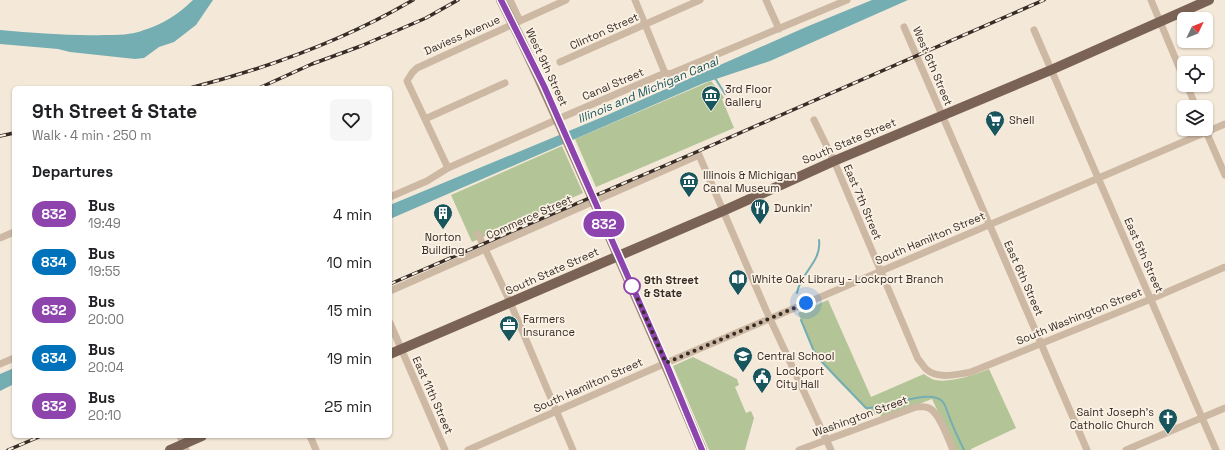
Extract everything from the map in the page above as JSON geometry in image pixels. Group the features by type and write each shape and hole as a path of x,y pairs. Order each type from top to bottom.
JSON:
{"main road":[{"name":"West 9th Street","path":"501,0 558,119 666,363 702,450"},
{"name":"South State Street","path":"392,353 723,211 834,161 1051,70 1209,0"},
{"path":"170,450 197,438"}],"street":[{"name":"West 9th Street","path":"510,0 520,21"},
{"name":"Daviess Avenue","path":"425,119 407,81 417,68 566,0"},
{"path":"635,0 665,73"},
{"name":"Clinton Street","path":"560,62 700,0"},
{"path":"766,0 779,29"},
{"name":"Canal Street","path":"392,196 427,181 448,168 558,119 665,73 670,74 847,0"},
{"path":"1150,0 1177,62"},
{"name":"West 6th Street","path":"904,26 942,115"},
{"name":"East 5th Street","path":"1034,30 1216,450"},
{"path":"448,168 425,119 505,83"},
{"name":"East 6th Street","path":"942,115 1087,450"},
{"name":"East 7th Street","path":"814,120 834,161 918,359 926,369 939,375"},
{"name":"South Hamilton Street","path":"1213,128 1225,124"},
{"name":"South Hamilton Street","path":"468,450 1192,136"},
{"path":"1209,136 1225,175"},
{"name":"Commerce Street","path":"392,290 699,154 723,211"},
{"path":"723,211 770,318 831,450"},
{"path":"0,238 12,233"},
{"path":"478,234 510,302 573,450"},
{"name":"South Washington Street","path":"939,375 971,372 1225,267"},
{"name":"East 11th Street","path":"392,329 445,450"},
{"path":"0,364 12,359"},
{"name":"Washington Street","path":"799,450 916,408 929,408 936,414 953,450"},
{"path":"1126,450 1225,408"},
{"path":"311,438 316,450"}],"green space":[{"path":"711,81 724,98 722,99 734,128 596,187 575,139"},
{"path":"562,146 583,193 472,242 451,195"},
{"path":"828,300 871,397 924,374 935,380 941,381 970,376 989,369 1016,428 971,450 956,450 932,399 882,418 880,414 868,415 866,408 831,373 814,351 798,313"},
{"path":"693,357 737,379 739,385 735,387 746,413 751,411 754,418 745,450 709,450 673,366"}],"water":[{"path":"193,0 213,0 196,25 174,42 159,47 144,58 135,59 70,52 58,49 0,44 0,30 78,35 119,35 134,33 164,22 177,14"},
{"name":"Illinois and Michigan Canal","path":"872,0 908,0 770,61 704,83 392,218 392,204 605,116 806,27"},
{"path":"12,369 12,385 0,391 0,374"}],"waterway":[{"path":"715,78 725,94"},
{"path":"797,293 802,279 817,255 819,240"},
{"path":"801,320 813,349 820,360 866,408 918,398 937,398 943,402 964,450"}],"railway":[{"path":"197,86 248,72 332,41 387,15 413,0"},
{"path":"263,86 312,64 361,46 426,18 458,0"},
{"path":"392,283 1044,0"},
{"path":"0,136 12,133"},
{"path":"8,450 36,438"}],"bus line":[{"name":"832","path":"501,0 544,86 666,363 702,450"}],"place":[{"name":"3rd Floor Gallery","path":"711,112"},
{"name":"Shell","path":"995,137"},
{"name":"Illinois & Michigan Canal Museum","path":"689,198"},
{"name":"Dunkin'","path":"760,225"},
{"name":"Norton Building","path":"443,230"},
{"name":"9th Street & State","path":"632,286"},
{"name":"White Oak Library - Lockport Branch","path":"738,296"},
{"name":"Farmers Insurance","path":"509,342"},
{"name":"Central School","path":"743,373"},
{"name":"Lockport City Hall","path":"762,394"},
{"name":"Saint Joseph's Catholic Church","path":"1168,435"}],"route":[{"path":"632,286 666,363 806,303"}]}
